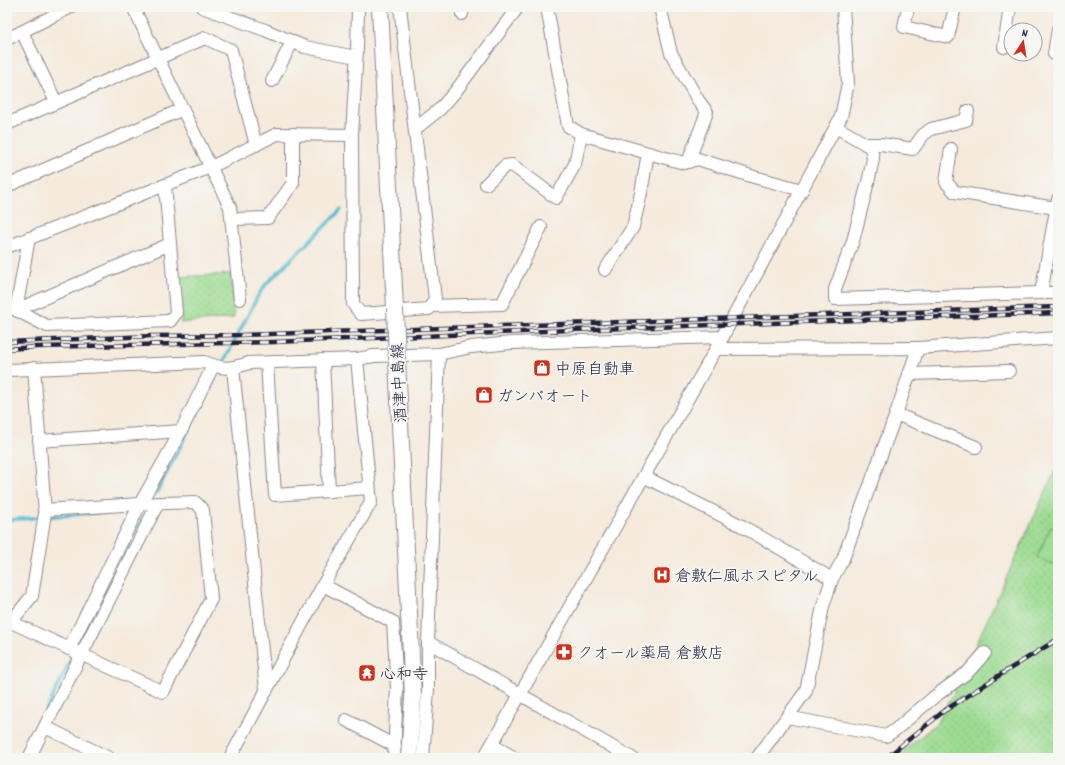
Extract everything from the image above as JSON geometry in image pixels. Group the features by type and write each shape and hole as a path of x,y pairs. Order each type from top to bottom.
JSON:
{"main road":[{"name":"酒津中島線","path":"380,7 413,697 409,758"}],"street":[{"path":"7,39 71,7"},
{"path":"133,7 230,207 240,299"},
{"path":"202,7 305,47 356,57"},
{"path":"358,7 352,135 353,304 361,314 429,309 435,299 400,7"},
{"path":"415,129 440,109 455,92 518,7"},
{"path":"547,7 568,126 581,134 684,163 698,159 754,177 802,190"},
{"path":"660,7 671,54 698,100 707,112 688,162"},
{"path":"484,758 645,477 841,117 848,83 843,7"},
{"path":"908,7 904,27 948,36 955,7"},
{"path":"1008,22 1010,7"},
{"path":"1058,29 1054,54 1058,55"},
{"path":"22,32 56,102"},
{"path":"7,124 158,57 205,38 231,50 256,145"},
{"path":"272,80 292,42"},
{"path":"7,186 183,109"},
{"path":"865,144 881,144 913,149 923,135 931,129 966,120 968,111"},
{"path":"836,127 871,147 873,159 853,240 835,289 835,299 1058,293"},
{"path":"7,247 211,167 277,134 352,135"},
{"path":"232,219 268,218 293,183 293,134"},
{"path":"486,184 505,166 512,166 556,198 575,164 581,134"},
{"path":"951,149 946,182 955,192 1057,204 1041,293"},
{"path":"604,270 632,227 641,193 648,153"},
{"path":"16,310 47,326 170,321 176,313 165,185"},
{"path":"431,306 502,304 541,227"},
{"path":"16,310 29,238"},
{"path":"16,310 170,244"},
{"path":"7,370 204,362 220,368 233,368 249,363 439,354 471,347 511,343 723,336"},
{"path":"716,349 918,348 1058,338"},
{"path":"757,758 806,692 823,606 832,579 843,559 896,414 918,348"},
{"path":"423,758 428,689 428,642 439,354"},
{"path":"230,758 323,585 371,502 357,359"},
{"path":"323,360 329,491"},
{"path":"267,363 276,495 369,488"},
{"path":"69,649 140,504 181,431 213,366"},
{"path":"34,368 44,516 32,596 11,622 163,692 211,599 203,510 194,502 158,503 44,516"},
{"path":"233,368 266,690"},
{"path":"909,374 1009,371"},
{"path":"896,414 976,448"},
{"path":"39,441 181,431"},
{"path":"645,477 742,526 832,579"},
{"path":"29,758 158,503"},
{"path":"323,585 392,622 397,688 395,752"},
{"path":"428,642 520,696 632,758"},
{"path":"787,717 886,736 934,697 968,672 985,653"},
{"path":"346,720 395,752"},
{"path":"44,727 109,758"},
{"path":"492,745 515,758"}],"green space":[{"path":"231,274 234,318 181,323 178,277"},
{"path":"1058,464 1058,758 895,758 938,722 957,686"},
{"path":"1051,526 1058,529 1058,566 1037,557"}],"waterway":[{"path":"224,361 259,294 267,283 341,210"},
{"path":"157,492 215,378"},
{"path":"7,520 108,512"},
{"path":"87,626 143,517"},
{"path":"23,758 71,659"}],"railway":[{"path":"7,342 1058,307"},
{"path":"7,349 36,347 274,342 1058,313"},
{"path":"886,758 944,711 1058,639"}],"place":[{"name":"中原自動車","path":"542,368"},
{"name":"ガンバオート","path":"484,395"},
{"name":"倉敷仁風ホスピタル","path":"662,575"},
{"name":"クオール薬局 倉敷店","path":"564,652"},
{"name":"心和寺","path":"367,673"}]}
